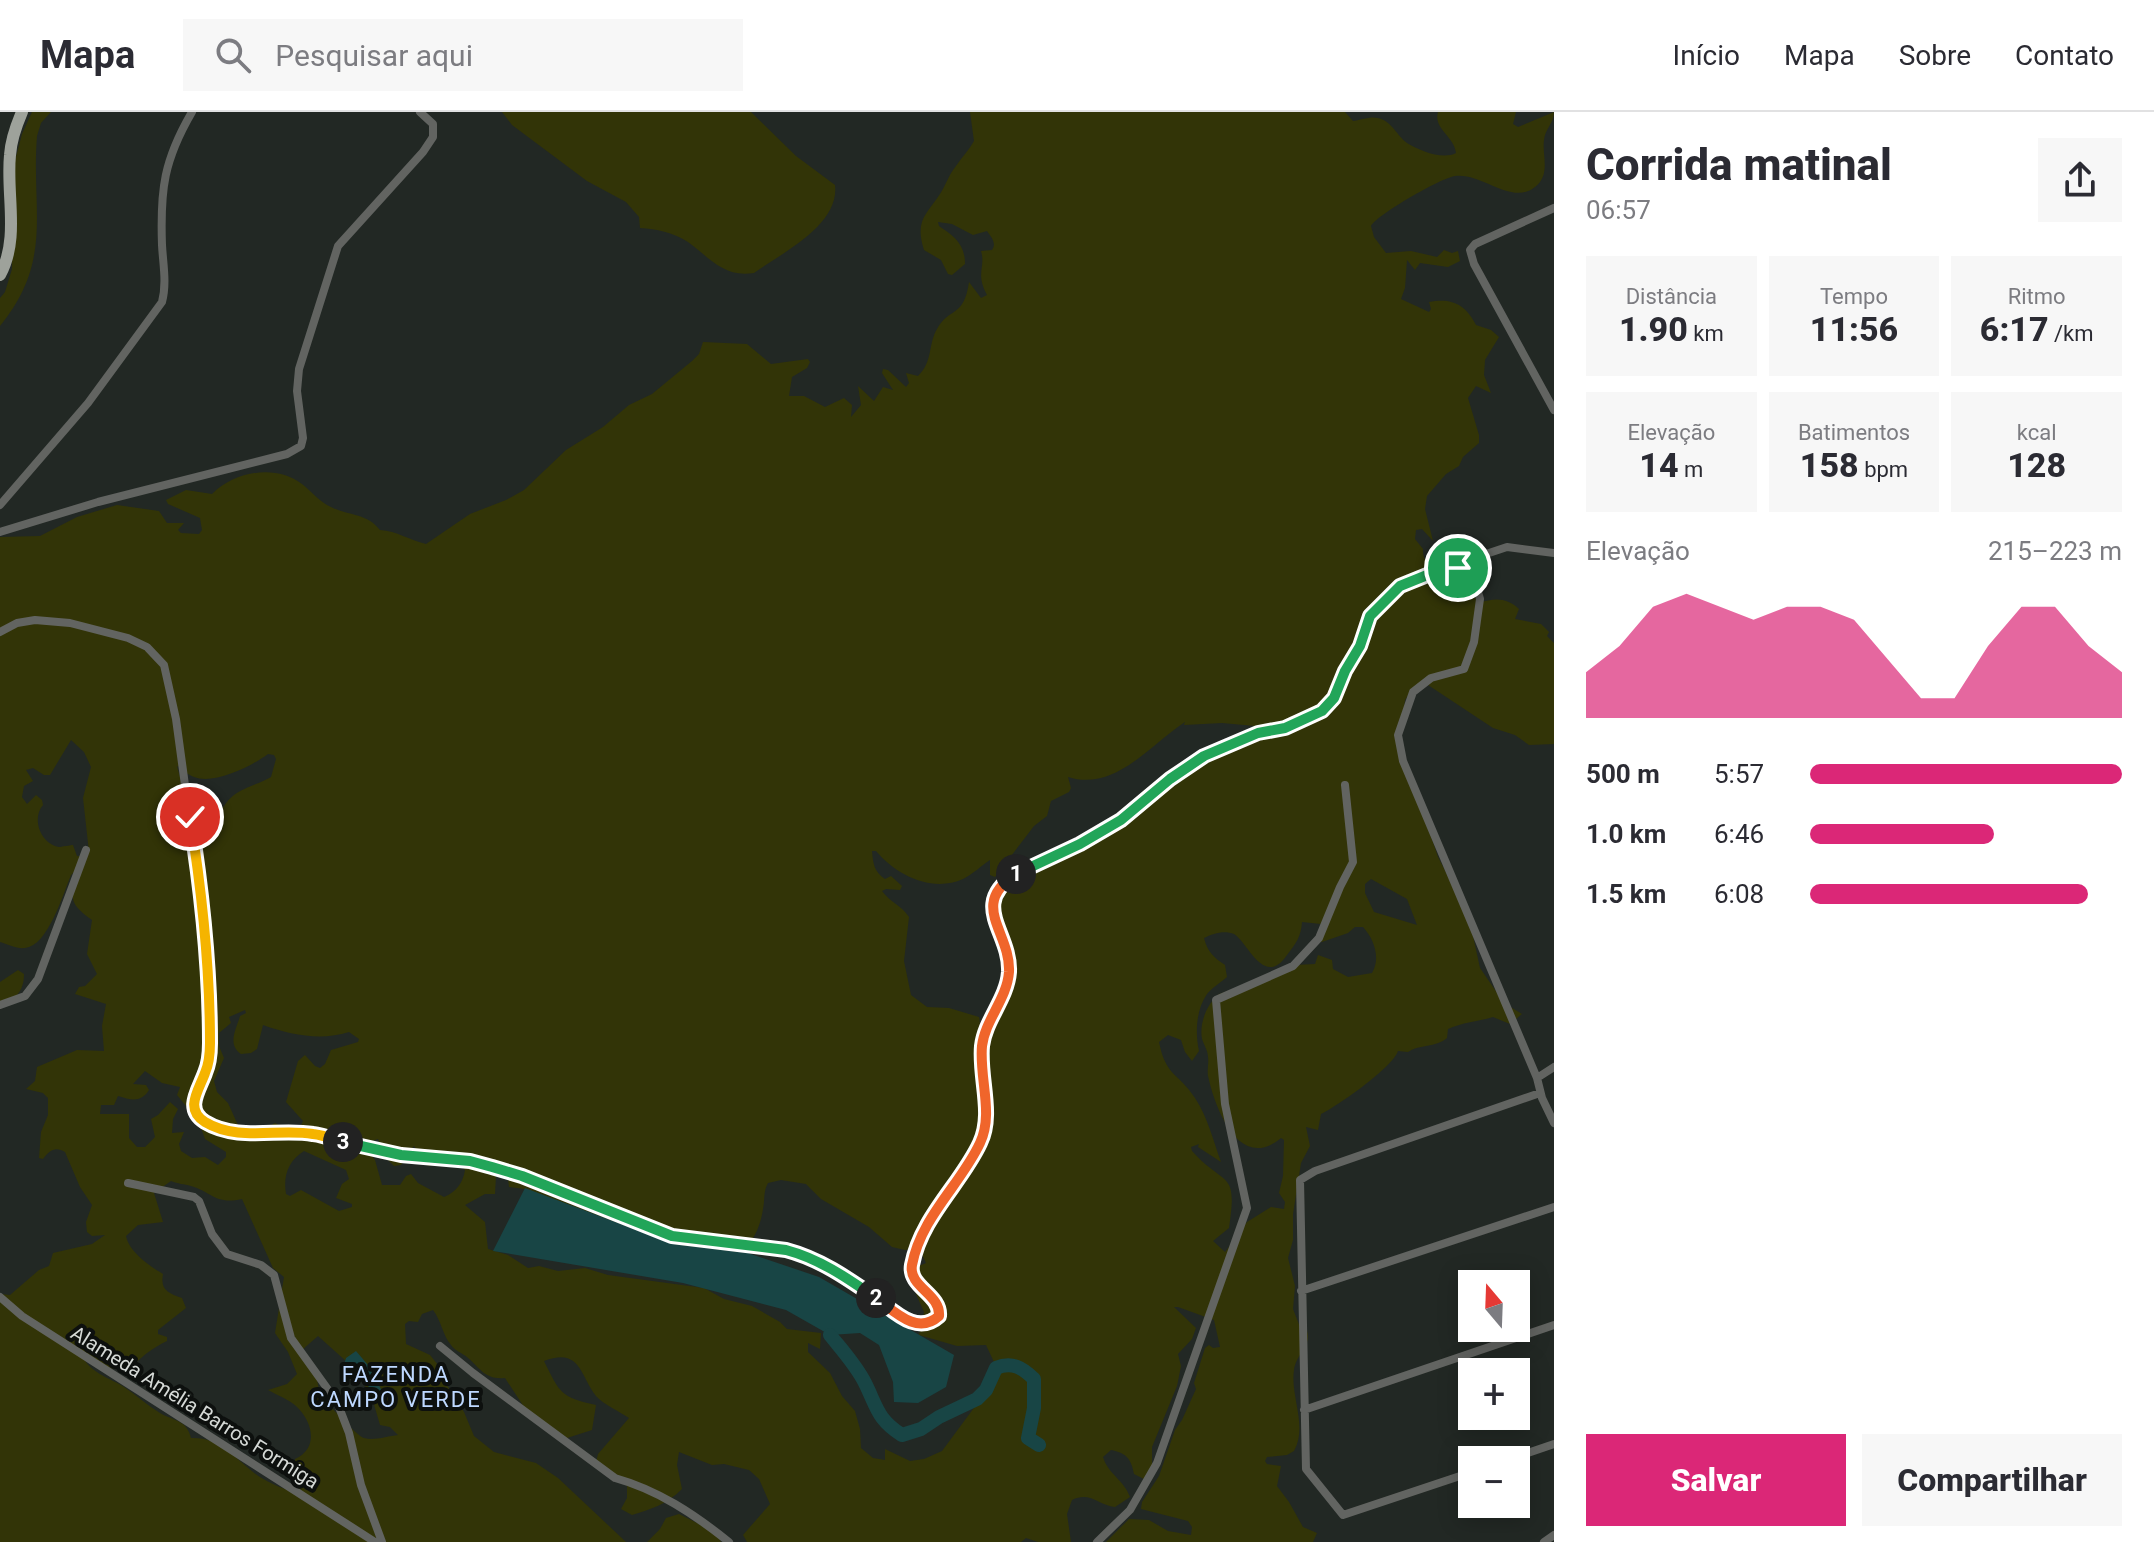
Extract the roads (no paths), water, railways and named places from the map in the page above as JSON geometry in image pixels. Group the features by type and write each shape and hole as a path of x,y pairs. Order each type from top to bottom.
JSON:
{"main road":[{"path":"0,275 10,244 10,157 22,112"}],"street":[{"path":"0,505 88,403 162,302 165,281 162,199 166,168 172,149 192,112"},
{"path":"0,532 98,502 287,454 301,446 303,438 297,391 299,369 333,260 349,232 381,200 433,137 433,124 420,112"},
{"path":"1554,208 1475,244 1470,250 1474,264 1554,410"},
{"path":"0,632 17,623 35,620 70,623 128,638 147,647 164,665 176,719 204,925 210,1046 206,1071 193,1108 204,1121 246,1133 313,1134 401,1155 470,1161 522,1176 672,1236 803,1254 832,1268 910,1322 921,1325 934,1320 940,1312 934,1299 915,1280 911,1266 932,1214 974,1155 985,1125 982,1046 985,1032 1005,990 1009,972 993,906 997,888 1025,868 1080,844 1121,820 1170,779 1204,756 1258,733 1285,728 1322,711 1334,698 1360,646 1370,616 1400,586 1474,556 1507,547 1552,550"},
{"path":"1474,556 1475,582 1480,599 1471,654 1464,669 1431,678 1413,692 1398,735 1403,761 1554,1123"},
{"path":"1447,567 1458,568 1475,582"},
{"path":"1097,1542 1130,1510 1157,1463 1247,1208 1225,1104 1216,1000 1293,966 1319,938 1353,862 1345,785"},
{"path":"0,1005 25,996 38,979 86,850"},
{"path":"1537,1078 1554,1067"},
{"path":"1458,1477 1343,1515 1306,1469 1300,1180 1315,1171 1540,1093"},
{"path":"128,1183 194,1197 199,1201 212,1234 227,1254 261,1265 274,1275 291,1338 337,1402 349,1433 361,1485 382,1542"},
{"path":"1301,1291 1554,1207"},
{"name":"Alameda Amélia Barros Formiga","path":"0,1297 22,1316 375,1542"},
{"path":"1304,1410 1554,1325"},
{"path":"440,1346 615,1478 678,1504 729,1542"},
{"path":"1530,1452 1554,1444"},
{"path":"1544,1542 1554,1535"}],"water":[{"path":"525,1188 674,1244 748,1253 819,1277 954,1355 946,1387 918,1403 894,1402 893,1382 879,1345 860,1333 830,1335 786,1310 683,1283 493,1251"},
{"path":"356,1351 368,1365 382,1391 376,1394 344,1365 346,1358"}],"waterway":[{"path":"830,1335 857,1370 882,1418 902,1435 921,1429 977,1399 986,1390 996,1368 1007,1365 1021,1369 1034,1379 1034,1408 1028,1438 1039,1445"}],"district":[{"name":"FAZENDA CAMPO VERDE","path":"396,1386"}]}
